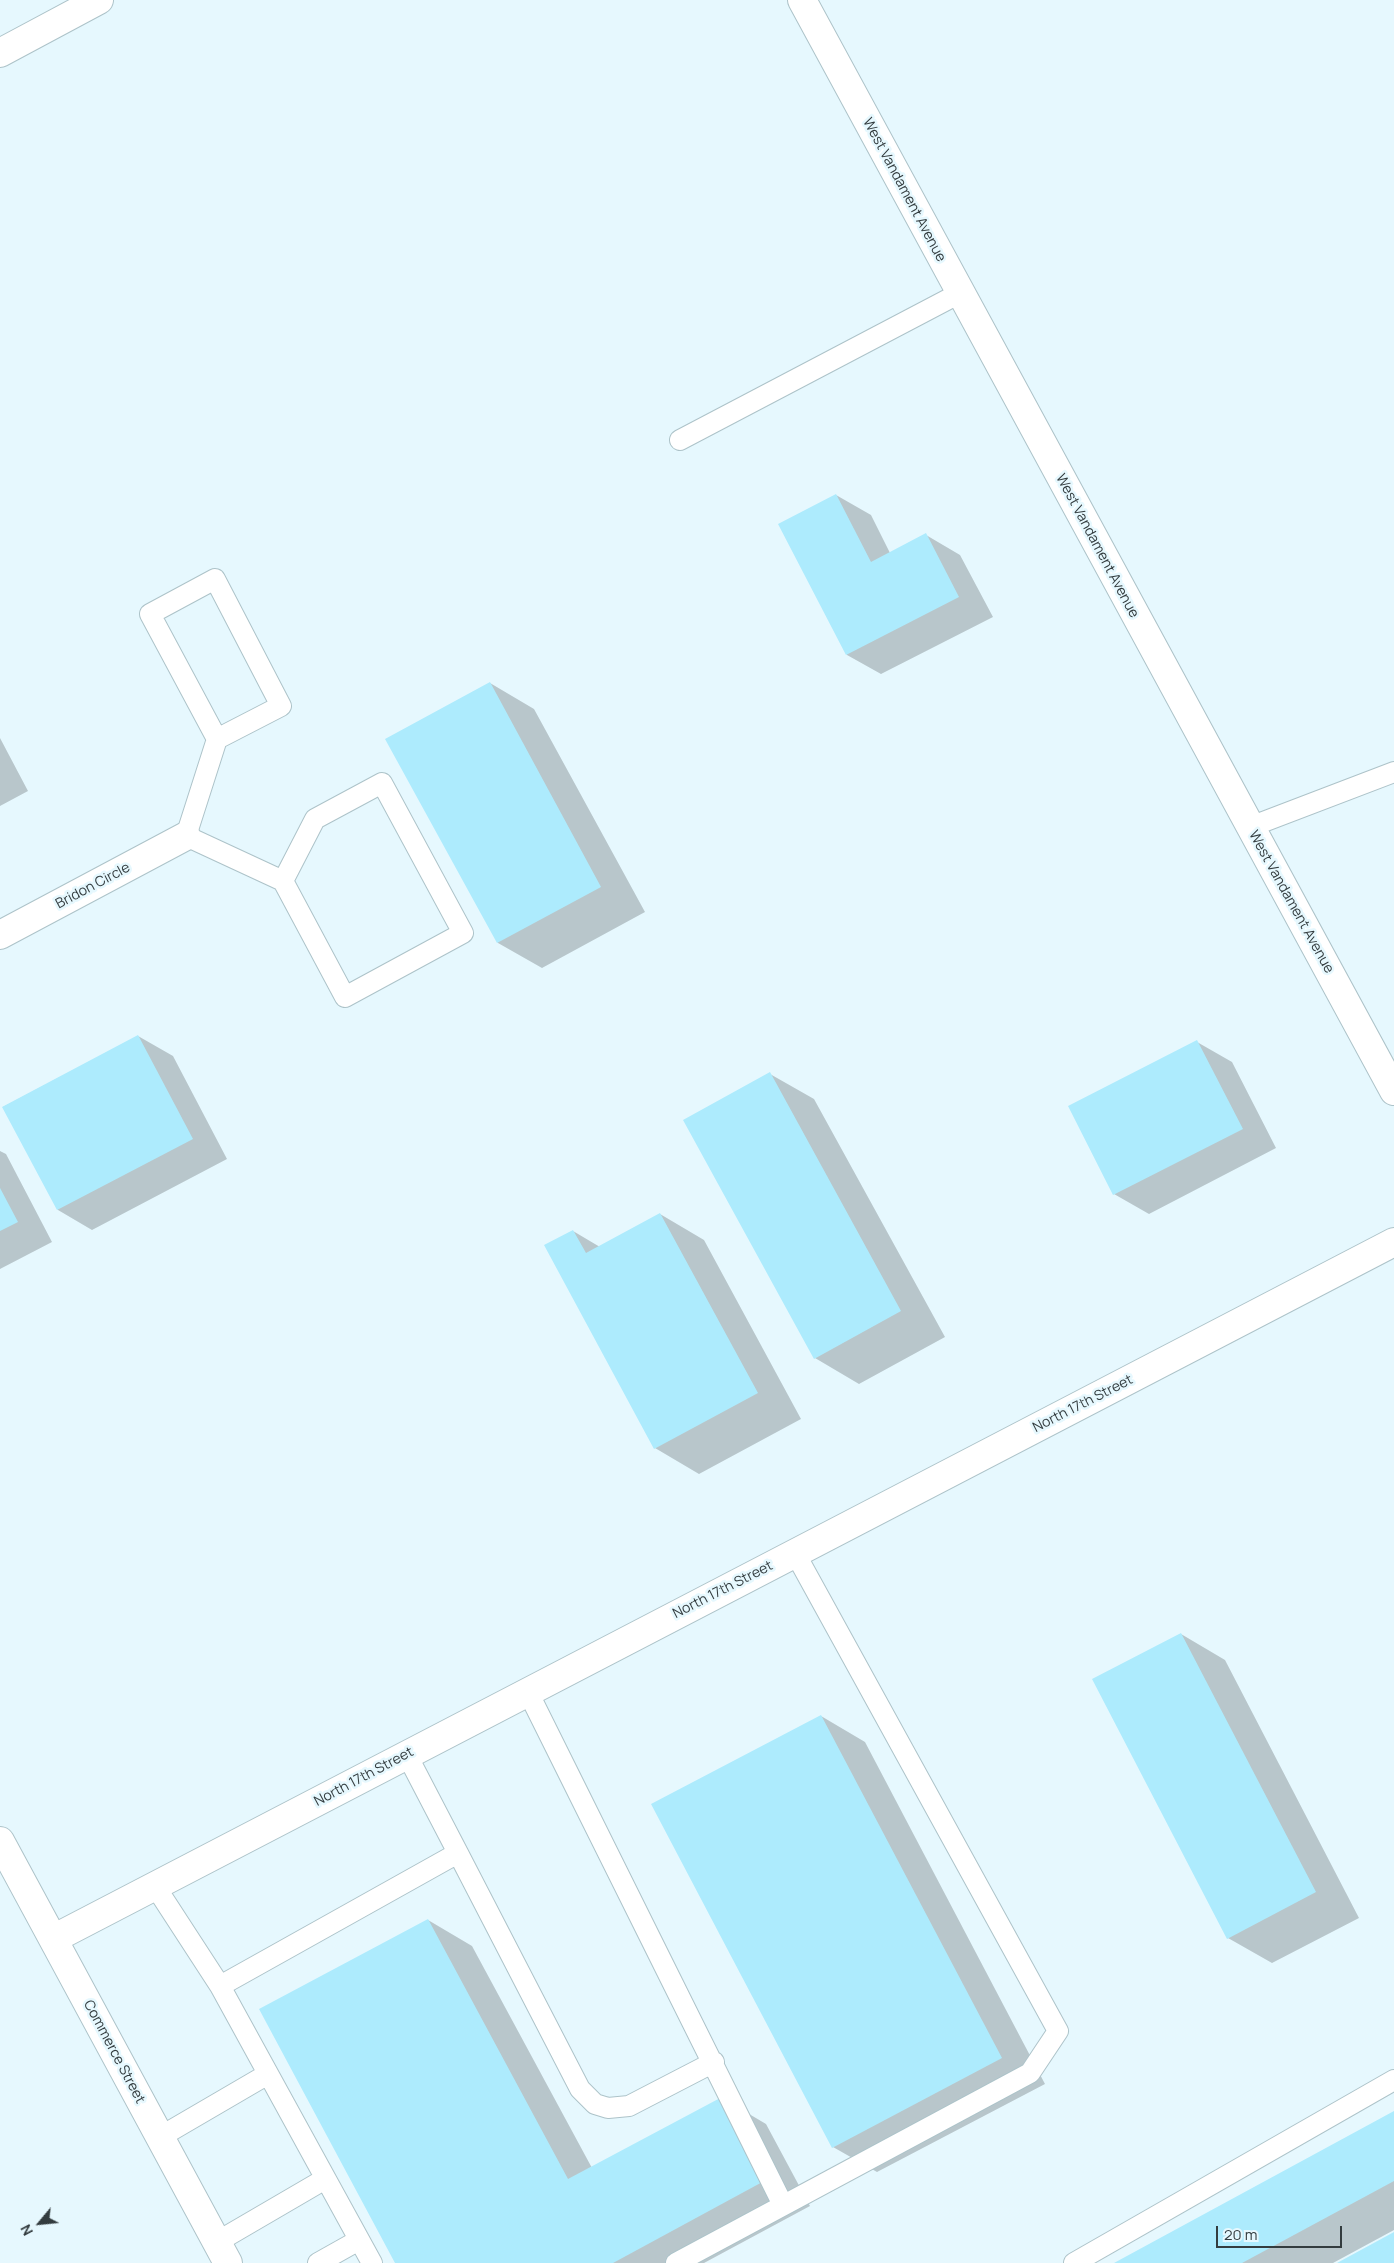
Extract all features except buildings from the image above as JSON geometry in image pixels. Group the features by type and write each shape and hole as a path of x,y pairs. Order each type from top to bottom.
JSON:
{"street":[{"path":"0,53 99,0"},
{"name":"West Vandament Avenue","path":"802,0 1394,1091"},
{"name":"Bridon Circle","path":"0,935 186,836"},
{"name":"North 17th Street","path":"53,1939 1394,1242"},
{"name":"Commerce Street","path":"0,1841 222,2253"}],"lane":[{"path":"680,440 960,293"},
{"path":"217,738 150,614 215,579 281,706 217,738 186,836 283,882 346,997 462,933 382,783 315,819 283,882"},
{"path":"1250,827 1394,772"},
{"path":"676,2263 1030,2073 1058,2030 795,1553"},
{"path":"528,1692 714,2062 783,2206"},
{"path":"407,1755 580,2089 594,2104 608,2108 629,2106 714,2062"},
{"path":"220,1986 458,1853"},
{"path":"156,1886 220,1986 372,2263"},
{"path":"160,2136 268,2074"},
{"path":"1074,2263 1394,2080"},
{"path":"222,2253 325,2179"},
{"path":"318,2263 359,2240"}]}
